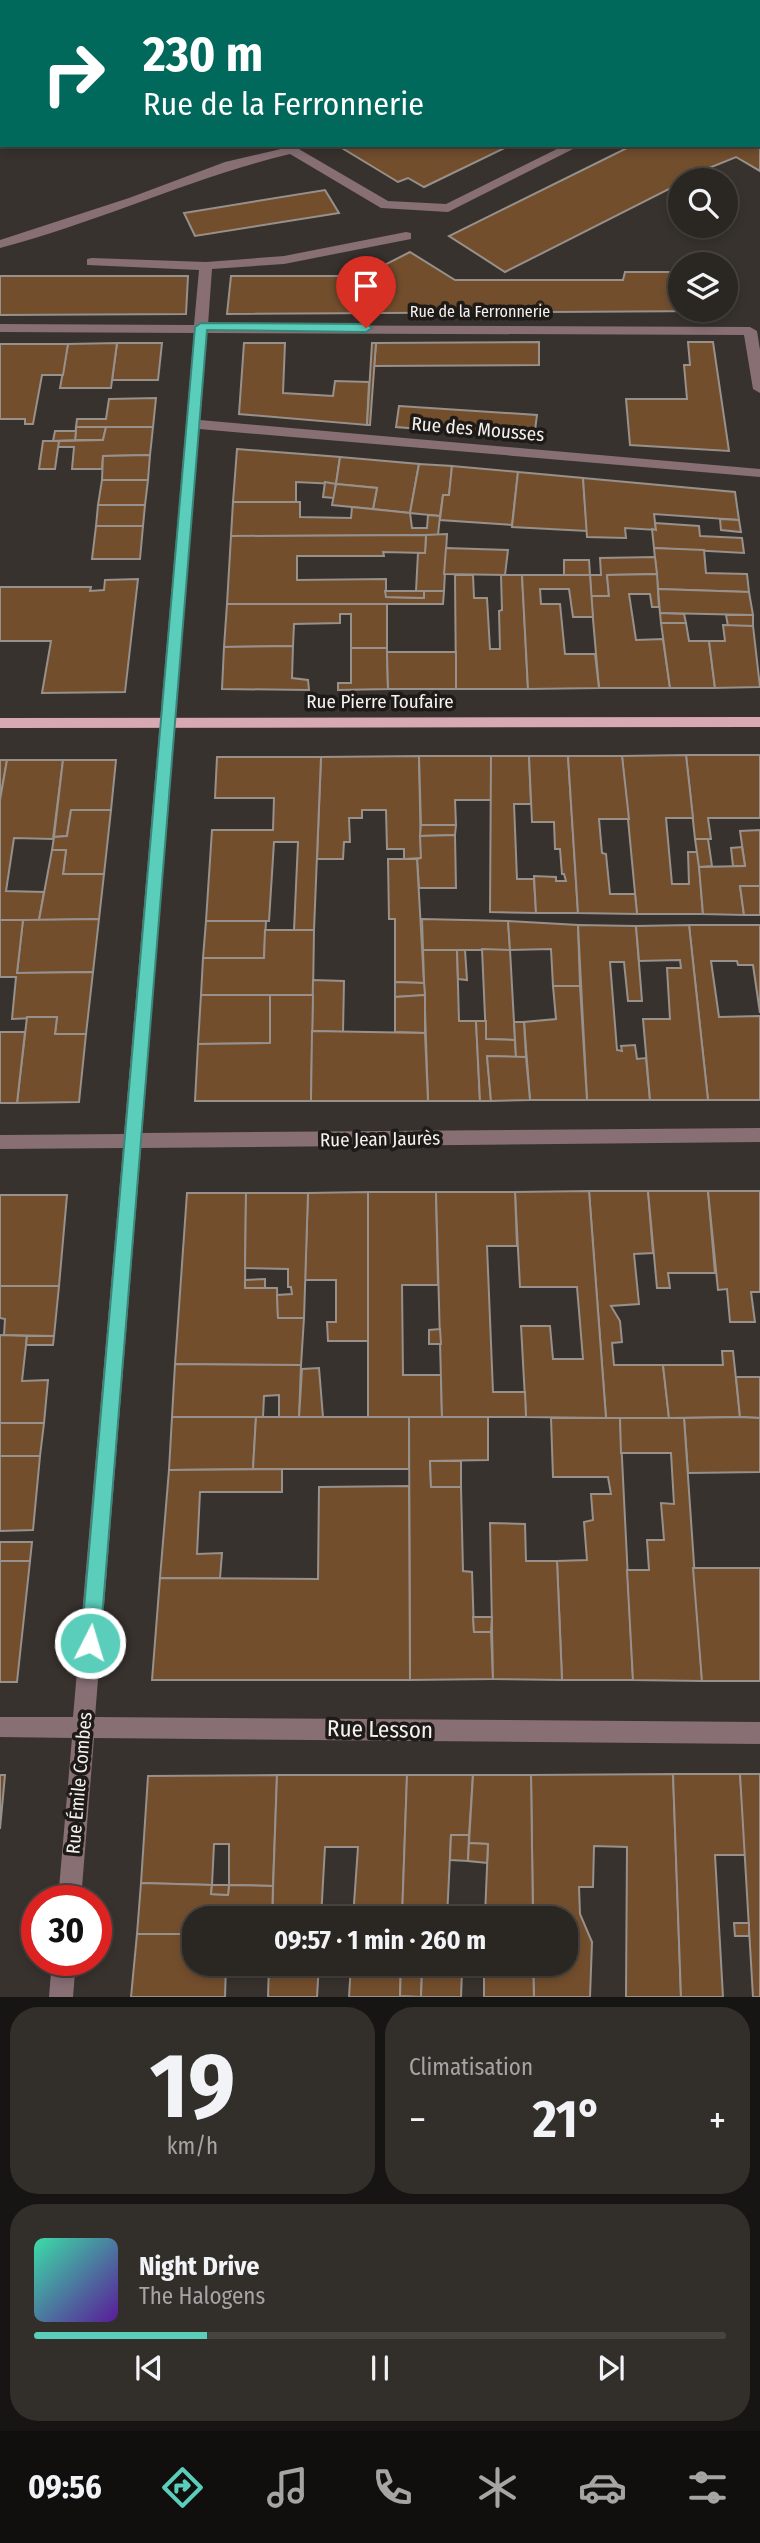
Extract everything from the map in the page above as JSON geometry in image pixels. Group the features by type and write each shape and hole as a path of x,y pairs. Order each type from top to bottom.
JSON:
{"main road":[{"name":"Rue Pierre Toufaire","path":"0,723 760,722"}],"street":[{"path":"0,244 133,201 229,165 287,148 385,205 447,208 571,147"},
{"path":"92,262 206,266 284,260 406,236"},
{"name":"Rue Émile Combes","path":"70,1885 206,266"},
{"name":"Rue de la Ferronnerie","path":"0,328 750,331 760,389"},
{"name":"Rue des Mousses","path":"193,424 760,472"},
{"name":"Rue Jean Jaurès","path":"0,1142 760,1135"},
{"name":"Rue Lesson","path":"0,1727 760,1733"},
{"path":"61,1997 63,1976"}],"building":[{"path":"340,147 507,147 424,187 408,178 398,182"},
{"path":"629,147 760,147 760,171 736,157 709,168 668,168 668,190 505,272 449,236"},
{"path":"325,190 339,213 195,236 184,213"},
{"path":"410,252 455,280 623,280 625,272 668,272 668,311 227,314 231,276 363,276"},
{"path":"0,276 188,276 186,314 0,315"},
{"path":"539,342 539,365 374,366 376,343"},
{"path":"688,342 713,342 729,451 630,445 626,399 687,399 684,365 690,365"},
{"path":"117,343 162,343 158,380 112,380"},
{"path":"117,343 111,388 60,388 68,344"},
{"path":"244,343 285,343 283,393 333,396 335,381 369,382 367,425 239,414"},
{"path":"372,343 376,343 370,425 367,425"},
{"path":"0,344 68,344 63,375 42,375 33,424 25,424 25,419 0,419"},
{"path":"156,398 153,427 76,427 77,419 106,419 109,399"},
{"path":"399,406 537,415 534,438 396,427"},
{"path":"76,427 106,427 103,440 75,440"},
{"path":"106,427 153,427 150,455 103,456 102,469 72,469 74,447 57,447 59,441 103,440"},
{"path":"55,431 76,431 75,440 53,441"},
{"path":"43,441 59,441 55,469 39,469"},
{"path":"237,449 340,457 336,484 296,482 296,502 233,502"},
{"path":"150,455 148,480 102,480 103,456"},
{"path":"340,457 419,464 410,513 373,509 377,488 336,484"},
{"path":"419,464 452,466 449,495 443,495 440,516 410,513"},
{"path":"452,466 518,472 512,525 440,520 443,495 449,495"},
{"path":"518,472 583,478 587,531 512,527"},
{"path":"583,478 735,492 739,520 654,514 656,530 625,528 626,538 587,537"},
{"path":"102,480 148,480 145,505 98,505"},
{"path":"325,482 336,484 334,498 323,497"},
{"path":"336,484 377,488 373,509 332,505"},
{"path":"233,502 300,502 300,517 351,518 352,507 410,513 412,528 427,528 428,515 440,516 438,535 231,536"},
{"path":"98,505 145,505 143,526 96,526"},
{"path":"720,519 739,520 741,532 721,530"},
{"path":"655,523 699,526 700,536 742,538 744,553 654,548 652,529 656,530"},
{"path":"96,526 143,526 140,559 92,559"},
{"path":"447,534 444,591 416,591 418,553 425,553 426,535"},
{"path":"426,535 425,553 297,556 297,580 386,579 386,597 424,598 424,591 444,591 443,604 227,604 231,536"},
{"path":"446,548 508,550 505,575 444,574"},
{"path":"654,548 704,550 706,573 747,574 749,592 658,589"},
{"path":"655,557 657,574 607,575 609,596 591,596 590,575 601,575 600,558"},
{"path":"564,560 589,560 590,575 564,575"},
{"path":"657,574 659,607 652,607 650,594 629,594 636,640 663,639 670,688 599,688 591,596 609,596 607,575"},
{"path":"455,575 473,575 474,598 487,598 490,649 500,649 501,575 522,575 528,689 456,689"},
{"path":"522,575 590,575 593,617 573,617 569,589 540,589 541,604 560,604 565,654 595,654 599,688 528,689"},
{"path":"138,579 125,692 42,693 51,641 0,641 0,587 91,587 90,591 104,590 105,580"},
{"path":"658,589 749,592 753,615 660,613"},
{"path":"385,591 424,591 424,598 386,597"},
{"path":"227,604 387,604 387,648 351,648 351,614 340,614 340,623 294,624 293,646 224,647"},
{"path":"660,613 684,614 686,623 661,623"},
{"path":"726,615 753,615 753,626 728,626"},
{"path":"661,623 686,623 689,641 709,641 715,688 670,688"},
{"path":"723,625 753,626 760,687 715,688 709,641 725,641"},
{"path":"293,646 292,678 308,680 309,690 222,689 224,647"},
{"path":"351,648 387,648 388,689 338,690 338,683 351,683"},
{"path":"387,652 456,652 456,689 388,689"},
{"path":"686,755 760,755 760,818 708,818 711,839 695,839"},
{"path":"686,755 693,818 666,818 672,884 689,884 688,852 698,852 703,914 637,914 622,756"},
{"path":"419,756 421,858 404,859 404,849 387,849 386,810 362,810 362,818 349,818 350,842 344,842 343,859 317,859 321,757"},
{"path":"419,756 491,756 492,800 455,800 456,825 421,825"},
{"path":"491,756 529,756 531,804 514,804 517,879 534,879 536,913 490,912"},
{"path":"529,756 568,756 578,913 536,913 534,876 556,877 556,881 566,881 562,874 560,849 555,849 554,822 532,822"},
{"path":"568,756 622,756 629,819 599,819 602,853 606,854 610,894 635,894 637,914 578,913"},
{"path":"217,757 321,757 314,930 294,930 298,842 274,842 269,921 206,921 212,830 273,830 274,798 215,798"},
{"path":"0,760 7,760 0,800"},
{"path":"7,760 63,760 53,839 14,838 6,891 44,892 39,920 0,920 0,800"},
{"path":"63,760 116,760 111,810 71,810 67,836 54,837"},
{"path":"71,810 111,810 104,874 63,874 66,850 52,850 54,837 67,836"},
{"path":"421,825 456,825 455,835 420,836"},
{"path":"760,830 760,886 740,886 744,915 703,914 699,867 745,866 740,831"},
{"path":"455,835 456,888 419,888 417,859 421,858 420,836"},
{"path":"695,839 708,839 712,866 699,867"},
{"path":"742,847 745,866 733,866 731,848"},
{"path":"52,850 66,850 63,874 104,874 99,919 39,920"},
{"path":"388,859 417,859 424,983 395,982 395,919 389,919"},
{"path":"740,886 760,886 760,915 744,915"},
{"path":"99,919 93,972 17,973 23,920"},
{"path":"422,919 508,921 510,950 423,950"},
{"path":"0,920 23,920 17,973 93,972 86,1034 55,1034 57,1017 12,1019 16,977 0,977"},
{"path":"206,921 266,921 264,958 203,958"},
{"path":"508,921 578,925 580,986 553,986 551,949 510,950"},
{"path":"578,925 636,926 642,1001 628,1001 624,962 610,962 617,1050 622,1051 621,1046 635,1045 637,1059 646,1058 650,1100 587,1100"},
{"path":"689,925 760,925 760,1013 753,965 738,965 737,961 711,961 719,1017 760,1016 760,1100 708,1100"},
{"path":"689,925 708,1100 650,1100 643,1019 670,1019 667,968 681,968 680,960 639,961 636,926"},
{"path":"265,930 314,930 313,995 201,995 203,958 264,958"},
{"path":"482,949 510,950 515,1040 486,1039"},
{"path":"423,950 457,950 459,1021 476,1021 480,1101 428,1101"},
{"path":"457,950 465,950 467,980 458,979"},
{"path":"313,980 344,981 343,1032 312,1031"},
{"path":"395,982 424,983 425,995 395,997"},
{"path":"553,986 580,986 587,1100 530,1100 524,1022 556,1019"},
{"path":"201,995 270,995 270,1043 198,1044"},
{"path":"270,995 313,995 311,1101 195,1101 198,1044 270,1043"},
{"path":"425,995 425,1033 395,1032 395,997"},
{"path":"27,1017 57,1017 55,1034 86,1034 79,1102 17,1103"},
{"path":"476,1021 486,1021 486,1039 515,1040 516,1057 487,1056 491,1101 480,1101"},
{"path":"514,1022 524,1022 526,1057 516,1057"},
{"path":"312,1031 425,1033 428,1101 311,1101"},
{"path":"0,1032 25,1032 17,1103 0,1103"},
{"path":"487,1056 526,1057 530,1100 491,1101"},
{"path":"589,1191 648,1191 653,1253 634,1254 639,1304 611,1306 620,1321 622,1342 612,1343 614,1365 663,1365 669,1418 606,1418"},
{"path":"589,1191 606,1418 526,1417 521,1326 550,1326 553,1359 583,1359 577,1287 520,1287 515,1192"},
{"path":"648,1191 708,1191 715,1273 668,1273 670,1288 657,1288"},
{"path":"708,1191 760,1191 760,1292 751,1292 755,1322 730,1322 727,1289 718,1290"},
{"path":"368,1192 436,1192 438,1285 402,1285 403,1375 441,1375 442,1417 368,1417"},
{"path":"368,1192 368,1341 328,1341 327,1322 336,1322 336,1280 305,1280 308,1193"},
{"path":"436,1192 515,1192 517,1246 487,1246 493,1392 525,1392 526,1417 442,1417"},
{"path":"187,1193 246,1193 245,1288 277,1288 278,1318 304,1318 301,1365 175,1364"},
{"path":"246,1193 308,1193 304,1318 278,1318 277,1295 292,1294 291,1287 288,1287 288,1269 245,1268"},
{"path":"0,1195 67,1195 59,1286 0,1286"},
{"path":"265,1279 265,1288 245,1288 245,1280"},
{"path":"0,1286 59,1286 54,1336 4,1335 5,1319 0,1318"},
{"path":"440,1329 441,1344 429,1344 429,1330"},
{"path":"0,1335 27,1336 22,1381 48,1380 44,1423 0,1423"},
{"path":"27,1336 54,1336 53,1345 26,1345"},
{"path":"722,1351 733,1351 740,1417 669,1418 663,1365 723,1365"},
{"path":"175,1364 301,1365 299,1418 279,1417 279,1395 264,1396 263,1417 172,1417"},
{"path":"319,1368 323,1417 299,1418 302,1369"},
{"path":"736,1377 760,1377 760,1418 740,1417"},
{"path":"172,1417 256,1417 253,1469 169,1470"},
{"path":"256,1417 409,1417 409,1469 253,1469"},
{"path":"409,1417 488,1417 488,1460 430,1461 431,1487 461,1487 463,1571 472,1572 474,1632 491,1632 493,1679 410,1680"},
{"path":"551,1418 620,1418 633,1680 562,1680 557,1561 587,1560 584,1522 593,1520 591,1494 611,1494 608,1477 553,1477"},
{"path":"620,1418 684,1418 702,1681 633,1680 627,1570 649,1570 647,1540 664,1540 661,1503 674,1504 671,1453 621,1453"},
{"path":"684,1418 760,1418 760,1472 688,1473"},
{"path":"0,1423 44,1423 40,1456 0,1456"},
{"path":"0,1456 40,1456 33,1530 0,1531"},
{"path":"430,1461 461,1461 461,1487 431,1487"},
{"path":"282,1469 282,1492 200,1492 197,1554 222,1553 220,1578 160,1578 169,1470"},
{"path":"409,1486 410,1680 152,1680 160,1578 318,1579 319,1487"},
{"path":"490,1523 525,1524 526,1561 557,1561 562,1680 493,1679"},
{"path":"0,1542 32,1542 30,1561 0,1561"},
{"path":"0,1561 30,1561 17,1682 0,1682"},
{"path":"693,1568 760,1568 760,1681 702,1681"},
{"path":"473,1617 492,1617 491,1632 474,1632"},
{"path":"673,1774 681,1997 626,1997 627,1847 594,1846 593,1887 579,1887 580,1914 592,1942 590,1997 534,1997 533,1976 578,1976 578,1906 533,1906 531,1775"},
{"path":"673,1774 740,1774 746,1855 715,1855 723,1997 681,1997"},
{"path":"740,1774 760,1774 760,1997 753,1997"},
{"path":"0,1775 5,1775 0,1829"},
{"path":"277,1775 273,1886 229,1885 229,1844 214,1844 212,1885 141,1883 148,1776"},
{"path":"277,1775 407,1775 402,1906 354,1906 358,1847 325,1847 322,1906 272,1906"},
{"path":"407,1775 473,1775 469,1835 451,1835 448,1906 402,1906"},
{"path":"473,1775 531,1775 533,1906 485,1906 488,1844 469,1843"},
{"path":"451,1835 469,1835 468,1861 450,1860"},
{"path":"469,1843 488,1844 487,1863 468,1861"},
{"path":"141,1883 212,1885 211,1894 228,1895 229,1885 273,1886 272,1906 182,1906 182,1934 137,1934"},
{"path":"212,1885 229,1885 228,1895 211,1894"},
{"path":"734,1923 749,1923 749,1936 735,1936"},
{"path":"137,1934 182,1934 182,1976 226,1976 225,1997 131,1997"},
{"path":"269,1976 318,1976 317,1997 268,1997"},
{"path":"350,1976 401,1976 400,1997 349,1997"},
{"path":"401,1976 422,1976 421,1997 400,1996"},
{"path":"422,1976 462,1976 461,1997 421,1997"},
{"path":"484,1976 533,1976 534,1997 484,1997"}],"route":[{"path":"90,1643 201,327 366,328"}]}
